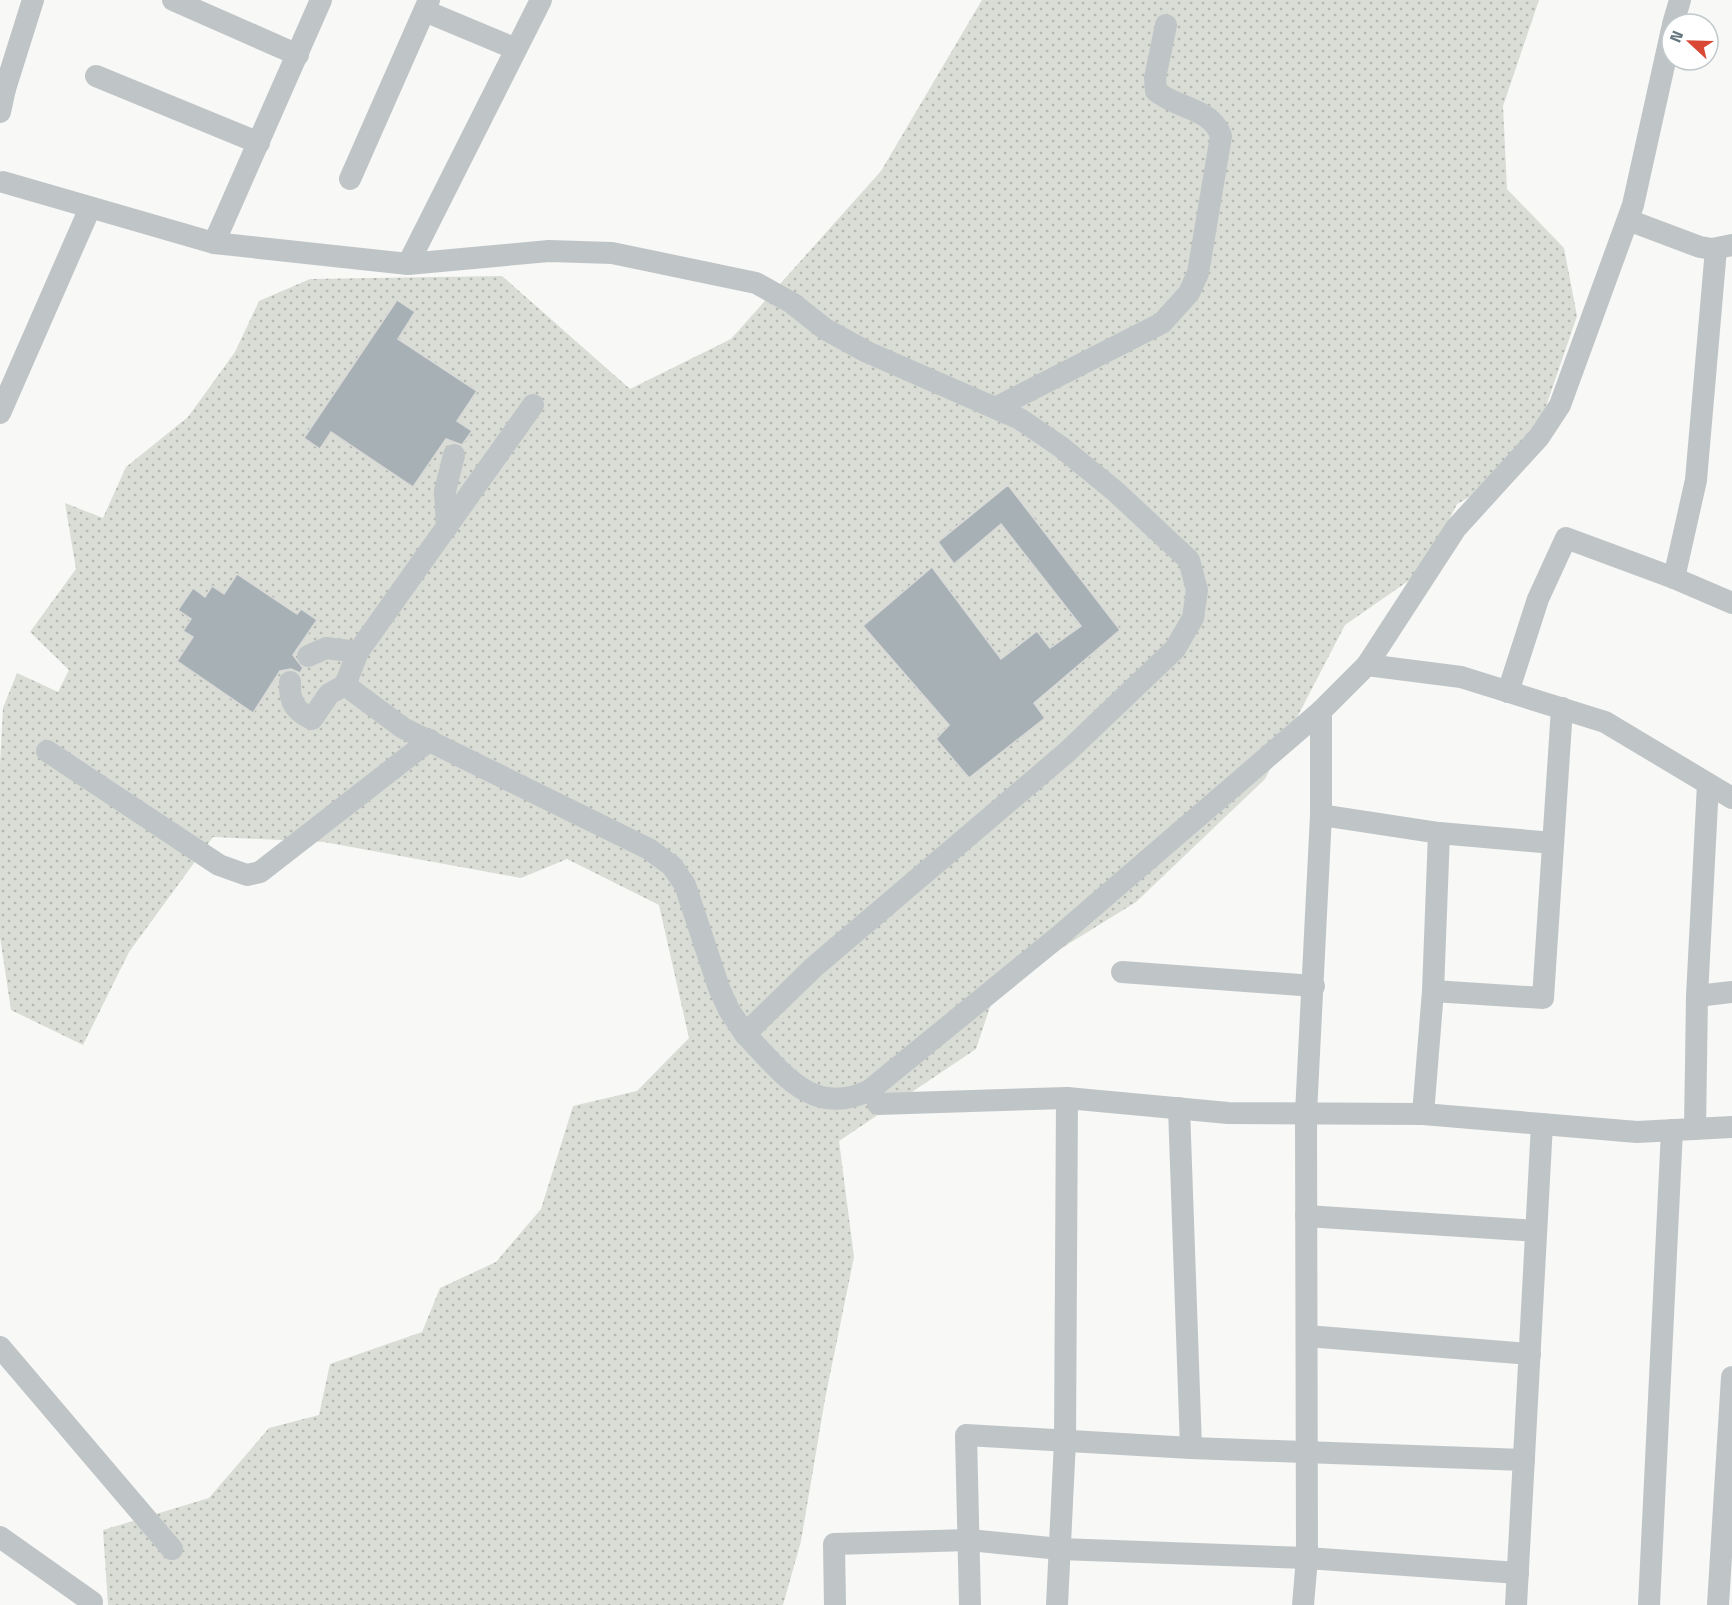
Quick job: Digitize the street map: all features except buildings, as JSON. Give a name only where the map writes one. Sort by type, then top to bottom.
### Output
[{"type":"street","points":[[0,112],[2,88],[33,0]]},
{"type":"street","points":[[173,0],[298,56]]},
{"type":"street","points":[[214,243],[321,0]]},
{"type":"street","points":[[408,264],[541,0]]},
{"type":"street","points":[[350,179],[427,5],[516,49]]},
{"type":"street","points":[[995,408],[1162,323],[1189,293],[1198,273],[1221,136],[1217,124],[1209,117],[1166,99],[1156,91],[1155,78],[1166,25]]},
{"type":"street","points":[[345,685],[403,728],[649,849],[672,866],[685,885],[719,988],[729,1010],[745,1034],[795,1085],[814,1096],[830,1100],[851,1099],[870,1090],[996,989],[1322,711],[1367,665],[1456,528],[1552,419],[1568,385],[1628,220],[1662,72]]},
{"type":"street","points":[[96,76],[259,143]]},
{"type":"street","points":[[1,183],[214,243],[408,264],[549,251],[602,253],[736,277],[765,288],[792,303],[825,329],[867,352],[1020,419],[1061,447],[1115,491],[1189,560],[1197,590],[1193,618],[1175,649],[1067,752],[814,967],[745,1034]]},
{"type":"street","points":[[0,412],[90,208]]},
{"type":"street","points":[[1628,220],[1700,247],[1724,247],[1696,480],[1674,578]]},
{"type":"street","points":[[290,682],[289,697],[298,712],[312,719],[329,694],[345,685],[358,652],[533,405]]},
{"type":"street","points":[[447,527],[445,492],[454,455]]},
{"type":"street","points":[[1508,692],[1538,599],[1566,538],[1674,578],[1732,603]]},
{"type":"street","points":[[308,656],[326,648],[358,652]]},
{"type":"street","points":[[1367,665],[1461,677],[1605,722],[1732,798]]},
{"type":"street","points":[[1433,992],[1543,998],[1562,708]]},
{"type":"street","points":[[1303,1605],[1307,1558],[1306,1113],[1321,815],[1322,711]]},
{"type":"street","points":[[47,751],[219,864],[247,875],[260,872],[430,740]]},
{"type":"street","points":[[1695,1129],[1698,996],[1708,784]]},
{"type":"street","points":[[1321,815],[1439,833],[1553,843]]},
{"type":"street","points":[[1423,1114],[1433,992],[1439,833]]},
{"type":"street","points":[[1122,972],[1314,986]]},
{"type":"street","points":[[1698,996],[1732,992]]},
{"type":"street","points":[[878,1104],[1067,1098],[1228,1113],[1423,1114],[1637,1132],[1732,1127]]},
{"type":"street","points":[[1057,1605],[1065,1440],[1067,1098]]},
{"type":"street","points":[[1179,1108],[1191,1448]]},
{"type":"street","points":[[1516,1605],[1542,1124]]},
{"type":"street","points":[[1649,1605],[1672,1130]]},
{"type":"street","points":[[1306,1216],[1536,1231]]},
{"type":"street","points":[[1307,1336],[1530,1354]]},
{"type":"street","points":[[0,1347],[172,1549]]},
{"type":"street","points":[[1718,1605],[1732,1377]]},
{"type":"street","points":[[970,1605],[966,1435],[1191,1448],[1524,1460]]},
{"type":"street","points":[[0,1538],[92,1602]]},
{"type":"street","points":[[835,1605],[834,1544],[969,1540],[1060,1549],[1307,1558],[1518,1573]]},
{"type":"shaded area","points":[[982,0],[1539,0],[1503,106],[1507,189],[1564,248],[1577,316],[1541,421],[1498,481],[1457,504],[1424,570],[1345,625],[1265,779],[1136,902],[996,989],[976,1049],[839,1141],[854,1257],[825,1399],[801,1541],[783,1605],[108,1605],[103,1530],[209,1498],[269,1428],[319,1415],[330,1364],[422,1332],[440,1288],[496,1262],[541,1209],[573,1106],[637,1091],[689,1038],[659,905],[567,859],[521,878],[324,842],[213,837],[129,952],[83,1045],[11,1010],[0,937],[0,764],[3,708],[17,673],[58,692],[69,670],[30,632],[76,569],[65,503],[103,518],[126,467],[188,417],[235,352],[259,301],[310,279],[502,276],[630,389],[731,339],[881,171]]}]
